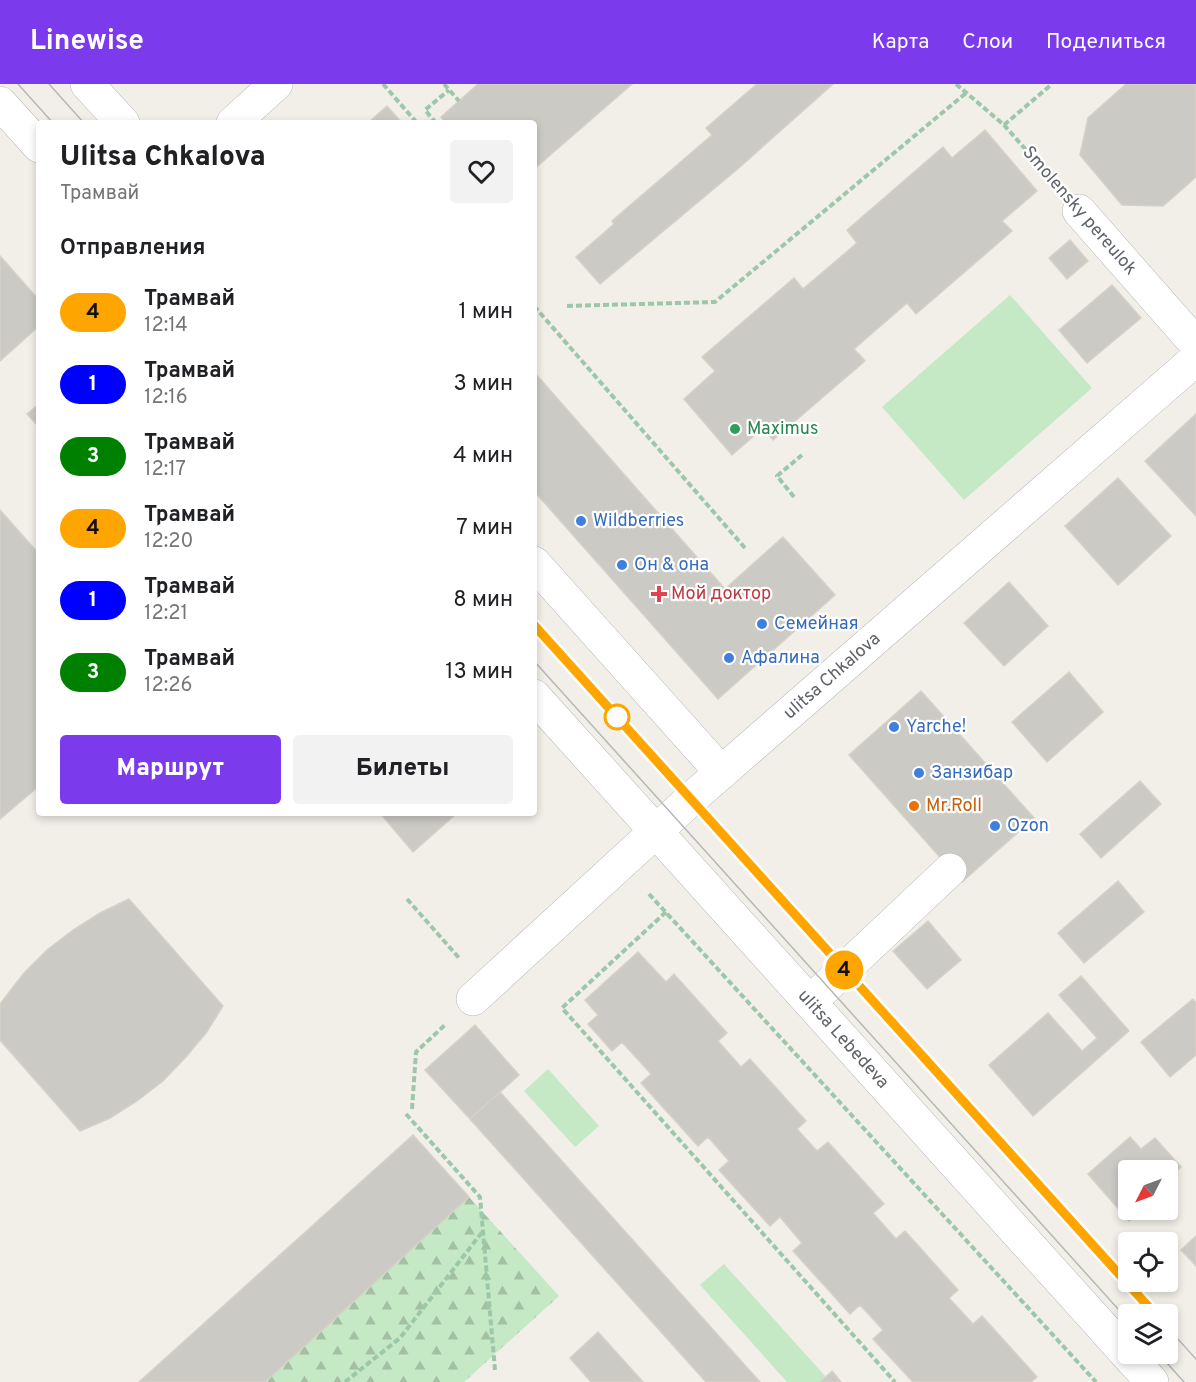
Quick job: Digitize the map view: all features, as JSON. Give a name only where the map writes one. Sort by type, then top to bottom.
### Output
[{"type":"street","points":[[87,84],[120,120]]},
{"type":"street","points":[[236,120],[276,84]]},
{"type":"street","points":[[0,103],[36,143]]},
{"type":"street","name":"Smolensky pereulok","points":[[1079,210],[1196,344]]},
{"type":"street","name":"ulitsa Chkalova","points":[[473,999],[721,772],[1196,359]]},
{"type":"street","points":[[537,566],[721,772]]},
{"type":"street","name":"ulitsa Lebedeva","points":[[537,699],[1152,1382]]},
{"type":"street","points":[[810,1002],[950,870]]},
{"type":"path","points":[[383,84],[414,120]]},
{"type":"path","points":[[444,84],[459,101]]},
{"type":"path","name":"Smolensky pereulok","points":[[956,84],[1004,125],[1079,210]]},
{"type":"path","points":[[1004,125],[1052,84]]},
{"type":"path","points":[[433,120],[425,110],[449,90]]},
{"type":"path","points":[[567,306],[715,302],[966,93]]},
{"type":"path","points":[[537,309],[745,548]]},
{"type":"path","points":[[794,497],[777,477],[802,455]]},
{"type":"path","points":[[649,894],[1096,1382]]},
{"type":"path","points":[[407,899],[462,961]]},
{"type":"path","points":[[666,912],[562,1008],[895,1382]]},
{"type":"path","points":[[412,1109],[416,1052]]},
{"type":"path","points":[[406,1114],[480,1197],[495,1370]]},
{"type":"path","points":[[345,1382],[400,1338],[483,1231]]},
{"type":"green space","points":[[1010,295],[1092,388],[964,500],[882,407]]},
{"type":"green space","points":[[548,1069],[599,1126],[575,1147],[524,1091]]},
{"type":"green space","points":[[469,1197],[559,1296],[464,1382],[265,1382]]},
{"type":"green space","points":[[724,1264],[826,1377],[820,1382],[787,1382],[700,1285]]},
{"type":"building","points":[[478,84],[632,84],[537,166],[537,120],[444,120],[441,117]]},
{"type":"building","points":[[757,84],[833,84],[740,167],[600,284],[576,257],[614,224],[612,221],[712,135],[706,128]]},
{"type":"building","points":[[1126,84],[1196,84],[1196,177],[1163,206],[1122,205],[1080,155],[1088,118]]},
{"type":"building","points":[[387,106],[399,120],[371,120]]},
{"type":"building","points":[[985,130],[1037,191],[1002,221],[1012,231],[916,314],[907,303],[854,349],[865,361],[773,440],[763,428],[732,455],[684,399],[715,371],[702,357],[794,278],[803,289],[857,243],[847,230],[943,147],[952,158]]},
{"type":"building","points":[[1070,240],[1088,261],[1067,279],[1049,258]]},
{"type":"building","points":[[0,256],[36,297],[36,329],[0,361]]},
{"type":"building","points":[[1112,285],[1141,318],[1087,363],[1059,330]]},
{"type":"building","points":[[537,375],[725,589],[783,537],[835,595],[718,699],[537,494]]},
{"type":"building","points":[[36,406],[36,424],[27,414]]},
{"type":"building","points":[[1196,414],[1196,516],[1145,461]]},
{"type":"building","points":[[1118,478],[1171,536],[1118,585],[1065,526]]},
{"type":"building","points":[[0,510],[36,551],[36,789],[0,819]]},
{"type":"building","points":[[1009,582],[1048,626],[1004,666],[964,623]]},
{"type":"building","points":[[1069,672],[1103,712],[1047,762],[1012,722]]},
{"type":"building","points":[[921,691],[1034,818],[962,882],[849,755]]},
{"type":"building","points":[[1140,781],[1161,804],[1101,858],[1080,834]]},
{"type":"building","points":[[383,816],[454,816],[413,852]]},
{"type":"building","points":[[1118,881],[1144,912],[1084,963],[1058,933]]},
{"type":"building","points":[[129,899],[223,1006],[206,1033],[163,1081],[110,1118],[80,1131],[0,1040],[0,1004],[24,973],[47,950],[100,913]]},
{"type":"building","points":[[928,921],[961,960],[927,989],[893,951]]},
{"type":"building","points":[[638,952],[666,982],[674,974],[727,1033],[718,1041],[741,1067],[750,1059],[806,1121],[797,1129],[817,1151],[828,1142],[884,1204],[873,1213],[896,1239],[905,1231],[958,1290],[949,1298],[973,1324],[982,1316],[1037,1377],[1031,1382],[913,1382],[873,1339],[883,1330],[860,1305],[850,1314],[793,1251],[802,1243],[780,1217],[770,1226],[719,1170],[729,1161],[708,1137],[698,1146],[641,1083],[651,1074],[622,1042],[612,1051],[588,1024],[598,1015],[585,1000]]},
{"type":"building","points":[[1081,976],[1129,1031],[1033,1116],[989,1065],[1048,1013],[1082,1051],[1097,1038],[1059,995]]},
{"type":"building","points":[[1193,999],[1196,1003],[1196,1055],[1170,1077],[1141,1042]]},
{"type":"building","points":[[475,1025],[519,1075],[470,1119],[425,1070]]},
{"type":"building","points":[[500,1092],[760,1382],[706,1382],[470,1119]]},
{"type":"building","points":[[413,1135],[469,1197],[265,1382],[139,1382]]},
{"type":"building","points":[[1130,1137],[1141,1149],[1155,1138],[1175,1160],[1118,1160],[1118,1208],[1088,1174]]},
{"type":"building","points":[[1196,1236],[1196,1266],[1181,1250]]},
{"type":"building","points":[[598,1332],[643,1382],[591,1382],[570,1358]]},
{"type":"building","points":[[832,1371],[841,1382],[820,1382],[826,1377]]},
{"type":"tram line","points":[[18,84],[50,120]]},
{"type":"tram line","points":[[49,84],[81,120]]},
{"type":"tram line","points":[[537,628],[1146,1304]]},
{"type":"tram line","name":"4","points":[[537,628],[1146,1304]]},
{"type":"tram line","points":[[537,664],[1118,1309]]},
{"type":"tram line","points":[[1178,1339],[1196,1359]]},
{"type":"tram line","points":[[1168,1364],[1184,1382]]},
{"type":"place","name":"Maximus","points":[[735,429]]},
{"type":"place","name":"Wildberries","points":[[581,521]]},
{"type":"place","name":"Он & она","points":[[622,565]]},
{"type":"place","name":"Мой доктор","points":[[659,594]]},
{"type":"place","name":"Семейная","points":[[762,624]]},
{"type":"place","name":"Афалина","points":[[729,658]]},
{"type":"place","name":"Yarche!","points":[[894,727]]},
{"type":"place","name":"Занзибар","points":[[919,773]]},
{"type":"place","name":"Mr.Roll","points":[[914,806]]},
{"type":"place","name":"Ozon","points":[[995,826]]}]
